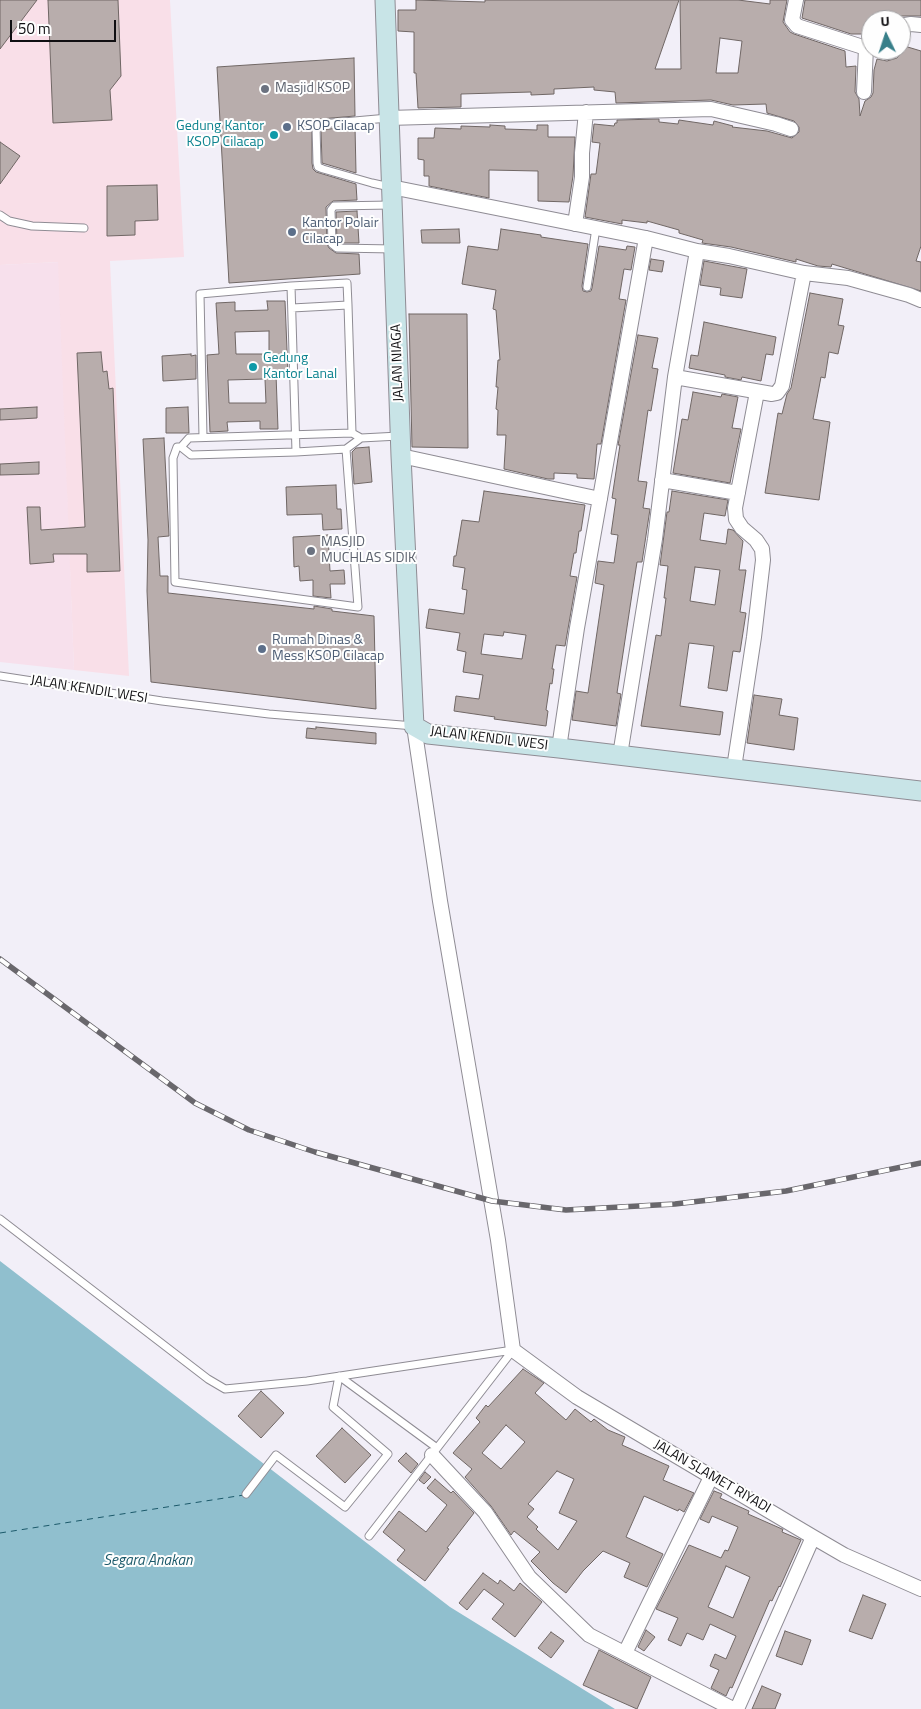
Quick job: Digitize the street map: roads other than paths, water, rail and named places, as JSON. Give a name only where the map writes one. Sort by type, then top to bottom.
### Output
[{"type":"main road","name":"JALAN NIAGA","points":[[385,0],[400,436],[414,726]]},
{"type":"main road","name":"JALAN KENDIL WESI","points":[[414,726],[428,734],[921,791]]},
{"type":"street","points":[[796,0],[792,20],[797,26],[861,46]]},
{"type":"street","points":[[864,92],[870,60]]},
{"type":"street","points":[[388,118],[711,109],[791,129]]},
{"type":"street","points":[[575,224],[582,177],[586,112]]},
{"type":"street","points":[[392,196],[596,228],[697,251],[804,272],[848,278],[921,300]]},
{"type":"street","points":[[559,748],[577,628],[646,238]]},
{"type":"street","points":[[620,755],[655,539],[675,377],[697,251]]},
{"type":"street","points":[[675,377],[756,392],[777,393],[782,386],[804,272]]},
{"type":"street","points":[[734,768],[754,637],[763,560],[762,549],[756,540],[742,528],[736,519],[734,508],[756,392]]},
{"type":"street","points":[[401,456],[600,499]]},
{"type":"street","points":[[662,480],[738,493]]},
{"type":"street","points":[[414,726],[440,901],[498,1240],[513,1350]]},
{"type":"street","name":"JALAN SLAMET RIYADI","points":[[513,1350],[577,1397],[813,1537],[844,1555],[921,1588]]},
{"type":"street","points":[[435,1452],[485,1512],[529,1577],[589,1635],[733,1709]]},
{"type":"street","points":[[625,1653],[711,1477]]},
{"type":"street","points":[[737,1709],[813,1537]]},
{"type":"lane","points":[[388,118],[321,124],[316,127],[317,163],[318,167],[372,184],[392,196]]},
{"type":"lane","points":[[392,196],[334,206],[331,210],[332,244],[337,248],[394,249]]},
{"type":"lane","points":[[0,215],[9,221],[32,226],[84,228]]},
{"type":"lane","points":[[587,286],[596,228]]},
{"type":"lane","points":[[203,437],[200,294],[347,283],[352,433]]},
{"type":"lane","points":[[291,286],[296,452]]},
{"type":"lane","points":[[292,308],[348,305]]},
{"type":"lane","points":[[346,449],[358,606],[175,582],[172,458],[177,447],[181,447],[189,438],[352,433],[361,438],[400,436]]},
{"type":"lane","points":[[181,447],[191,455],[296,452],[346,449],[361,438]]},
{"type":"lane","name":"JALAN KENDIL WESI","points":[[0,676],[162,701],[268,714],[414,726]]},
{"type":"lane","points":[[0,1219],[200,1374],[225,1390],[339,1376],[513,1350]]},
{"type":"lane","points":[[369,1536],[513,1350]]},
{"type":"lane","points":[[339,1376],[435,1452]]},
{"type":"lane","points":[[246,1494],[276,1455],[345,1507],[388,1454],[333,1408],[339,1376]]},
{"type":"water","name":"Segara Anakan","points":[[0,1261],[450,1607],[615,1709],[0,1709]]},
{"type":"railway","points":[[0,959],[195,1103],[249,1130],[315,1152],[492,1201],[566,1210],[675,1204],[786,1191],[921,1163]]},
{"type":"place","name":"Masjid KSOP","points":[[265,89]]},
{"type":"place","name":"KSOP Cilacap","points":[[287,127]]},
{"type":"place","name":"Gedung Kantor KSOP Cilacap","points":[[274,135]]},
{"type":"place","name":"Kantor Polair Cilacap","points":[[292,232]]},
{"type":"place","name":"Gedung Kantor Lanal","points":[[253,367]]},
{"type":"place","name":"MASJID MUCHLAS SIDIK","points":[[311,551]]},
{"type":"place","name":"Rumah Dinas & Mess KSOP Cilacap","points":[[262,649]]}]
